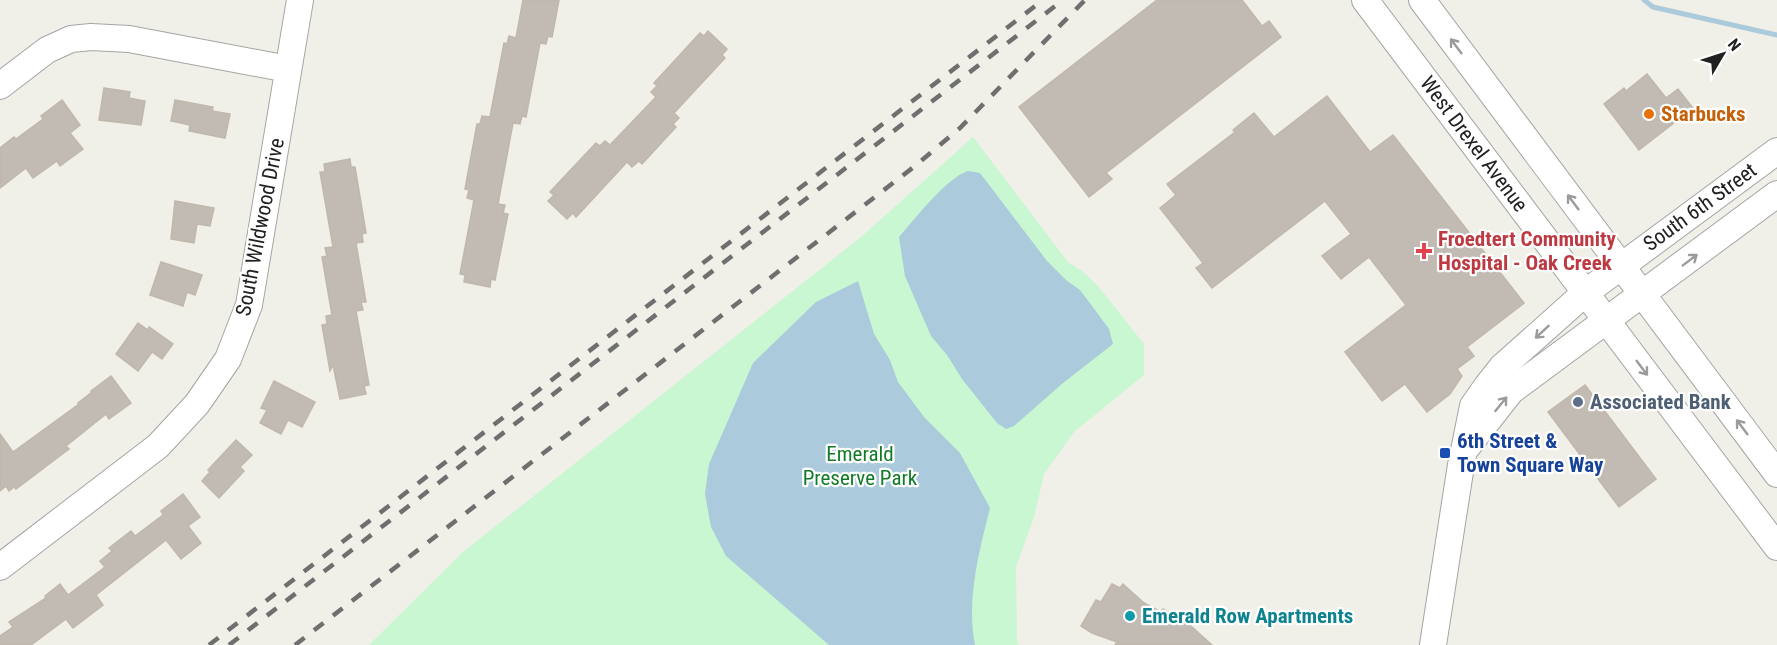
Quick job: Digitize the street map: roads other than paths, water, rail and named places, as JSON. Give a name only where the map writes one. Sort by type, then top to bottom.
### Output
[{"type":"street","name":"South Wildwood Drive","points":[[0,567],[158,446],[197,404],[228,359],[249,305],[300,0]]},
{"type":"street","name":"West Drexel Avenue","points":[[1365,0],[1777,547]]},
{"type":"street","name":"West Drexel Avenue","points":[[1422,0],[1777,474]]},
{"type":"street","points":[[0,86],[47,50],[71,39],[91,37],[129,39],[288,69]]},
{"type":"street","name":"South 6th Street","points":[[1434,645],[1473,406],[1502,367],[1586,293],[1777,151]]},
{"type":"street","name":"South 6th Street","points":[[1465,449],[1511,391],[1777,194]]},
{"type":"water","points":[[968,171],[980,173],[1047,261],[1080,290],[1109,329],[1113,344],[1063,383],[1014,426],[1006,429],[997,423],[931,336],[905,276],[899,237],[941,190],[959,175]]},
{"type":"water","points":[[858,281],[874,334],[890,360],[898,382],[924,417],[960,453],[990,508],[973,593],[975,645],[829,645],[726,556],[711,527],[705,494],[709,464],[753,363],[816,302]]},
{"type":"waterway","points":[[1644,0],[1653,7],[1777,35]]},
{"type":"railway","points":[[209,645],[1043,0]]},
{"type":"railway","points":[[229,645],[1063,0]]},
{"type":"railway","points":[[295,645],[915,166],[960,128],[1085,0]]},
{"type":"place","name":"Starbucks","points":[[1649,114]]},
{"type":"place","name":"Froedtert Community Hospital - Oak Creek","points":[[1424,251]]},
{"type":"place","name":"Associated Bank","points":[[1578,402]]},
{"type":"place","name":"6th Street & Town Square Way","points":[[1445,453]]},
{"type":"place","name":"Emerald Row Apartments","points":[[1130,616]]},
{"type":"park label","name":"Emerald Preserve Park","points":[[860,466]]}]
